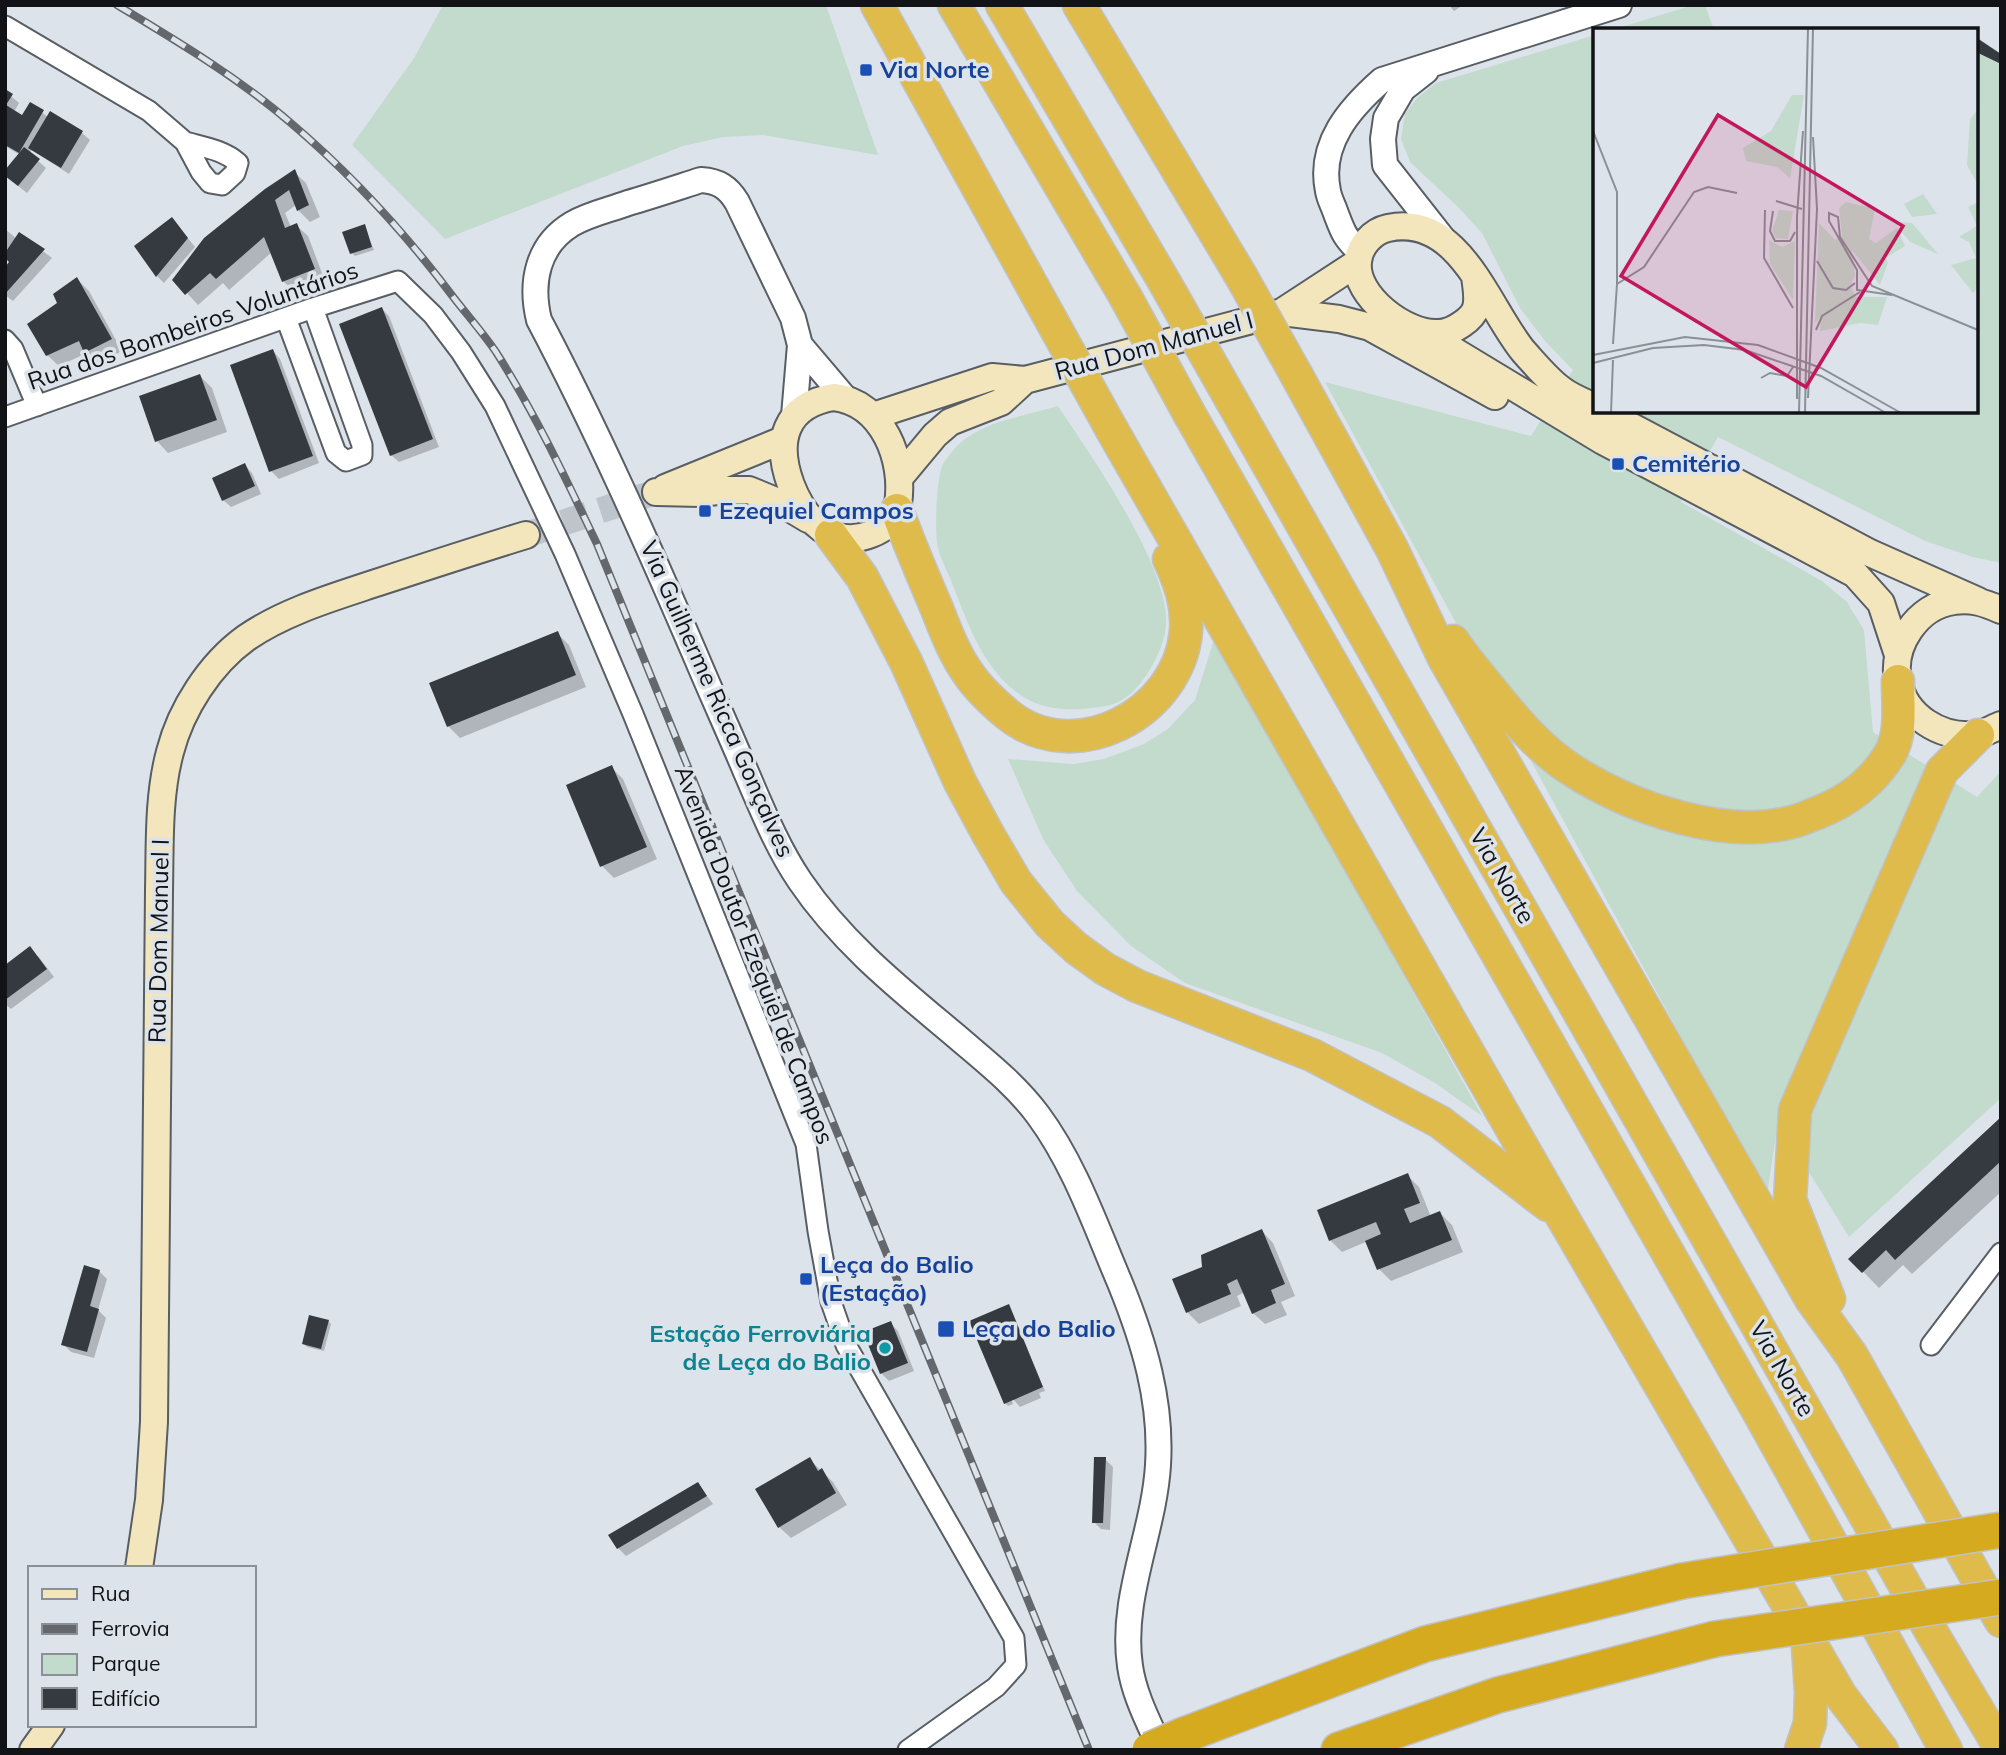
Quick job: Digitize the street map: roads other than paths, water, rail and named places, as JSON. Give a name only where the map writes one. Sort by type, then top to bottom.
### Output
[{"type":"highway","points":[[877,5],[1112,430],[1560,1213],[1841,1696],[1882,1750]]},
{"type":"highway","name":"Via Norte","points":[[954,5],[1125,296],[1190,415],[1757,1409],[1946,1750]]},
{"type":"highway","name":"Via Norte","points":[[1002,5],[1165,283],[1932,1633],[2001,1749]]},
{"type":"highway","points":[[1079,5],[1241,276],[1392,549],[1458,682],[1811,1299],[1852,1356],[2001,1621]]},
{"type":"highway","points":[[897,510],[951,643],[970,676],[1009,715],[1036,730],[1059,737],[1109,730],[1139,714],[1158,693],[1176,666],[1186,632],[1180,581],[1123,466],[1112,430]]},
{"type":"highway","points":[[821,528],[862,577],[906,662],[960,782],[1016,882],[1067,940],[1105,969],[1137,986],[1312,1055],[1440,1122],[1560,1213]]},
{"type":"highway","points":[[1392,549],[1460,651],[1527,734],[1549,754],[1576,773],[1624,799],[1713,824],[1749,827],[1791,823],[1844,802],[1863,786],[1891,753],[1898,725],[1898,668]]},
{"type":"highway","points":[[1852,1356],[1790,1200],[1795,1110],[1942,771],[1989,730]]},
{"type":"highway","points":[[1150,1750],[1425,1644],[1682,1581],[2001,1531]]},
{"type":"highway","points":[[1339,1750],[1498,1695],[1715,1639],[2001,1597]]},
{"type":"highway","points":[[1801,1750],[1810,1723],[1811,1692],[1807,1639]]},
{"type":"main road","points":[[1593,406],[1561,390],[1523,351],[1475,276],[1460,255],[1444,240],[1416,227],[1398,226],[1383,229],[1370,238],[1359,258],[1362,283],[1369,297],[1392,317],[1421,331],[1603,441],[1855,574],[1881,603],[1908,706],[1927,725],[1952,735],[1989,730]]},
{"type":"main road","name":"Rua Dom Manuel I","points":[[1293,314],[1359,258]]},
{"type":"main road","points":[[1421,331],[1438,334],[1454,330],[1467,321],[1476,309],[1475,276]]},
{"type":"main road","name":"Rua Dom Manuel I","points":[[873,416],[992,377],[1025,380],[1331,306],[1392,317]]},
{"type":"main road","points":[[1293,314],[1339,319],[1370,327],[1543,422],[1603,441]]},
{"type":"main road","name":"Rua Dom Manuel I","points":[[900,477],[935,435],[950,422],[1001,402],[1025,380]]},
{"type":"main road","points":[[789,428],[656,492],[701,494],[749,490],[783,504],[821,528],[852,538],[866,537],[885,527],[897,510],[900,477],[889,441],[873,416],[857,403],[845,398],[820,399],[806,406],[789,428],[783,451],[790,481],[800,506],[821,528]]},
{"type":"main road","points":[[1606,413],[1870,553],[1990,605]]},
{"type":"main road","name":"Rua Dom Manuel I","points":[[139,1566],[149,1500],[154,1422],[160,853],[165,776],[170,751],[195,695],[211,672],[245,639],[264,627],[294,612],[348,592],[526,535]]},
{"type":"main road","points":[[1898,668],[1908,630],[1927,611],[1952,601],[1990,605]]},
{"type":"main road","points":[[33,1750],[50,1727]]},
{"type":"street","points":[[1359,258],[1345,237],[1327,190],[1327,157],[1339,128],[1355,104],[1382,80],[1619,5]]},
{"type":"street","points":[[5,26],[149,111],[185,142]]},
{"type":"street","points":[[1436,62],[1404,89],[1386,118],[1383,139],[1385,165],[1444,240]]},
{"type":"street","name":"Via Guilherme Ricca Gonçalves","points":[[800,345],[793,318],[737,202],[731,192],[712,180],[701,180],[585,217],[552,241],[536,273],[534,296],[539,320],[642,530],[772,832],[800,881],[853,945],[884,976],[1007,1080],[1037,1114],[1072,1173],[1121,1286],[1143,1343],[1156,1400],[1159,1461],[1156,1488],[1133,1593],[1128,1641],[1130,1667],[1135,1691],[1172,1743]]},
{"type":"street","name":"Rua dos Bombeiros Voluntários","points":[[5,417],[398,281]]},
{"type":"street","name":"Avenida Doutor Ezequiel de Campos","points":[[398,281],[433,314],[495,406],[565,554],[633,714],[806,1144],[831,1302],[846,1345],[1014,1639],[1016,1665],[996,1687],[908,1750]]},
{"type":"street","points":[[286,318],[336,453],[346,461],[362,455],[362,445],[313,309]]},
{"type":"street","points":[[5,340],[13,349],[37,406]]},
{"type":"street","points":[[800,345],[845,398]]},
{"type":"street","points":[[789,428],[800,345]]},
{"type":"street","points":[[1931,1345],[2001,1253]]},
{"type":"tunnel","points":[[526,535],[656,492]]},
{"type":"railway","points":[[117,5],[185,46],[251,91],[336,164],[378,206],[436,274],[491,345],[524,399],[597,544],[1089,1750]]},
{"type":"place","name":"Via Norte","points":[[866,70]]},
{"type":"place","name":"Cemitério","points":[[1618,464]]},
{"type":"place","name":"Ezequiel Campos","points":[[705,511]]},
{"type":"place","name":"Leça do Balio (Estação)","points":[[806,1279]]},
{"type":"place","name":"Leça do Balio","points":[[946,1329]]},
{"type":"place","name":"Estação Ferroviária de Leça do Balio","points":[[885,1348]]}]
